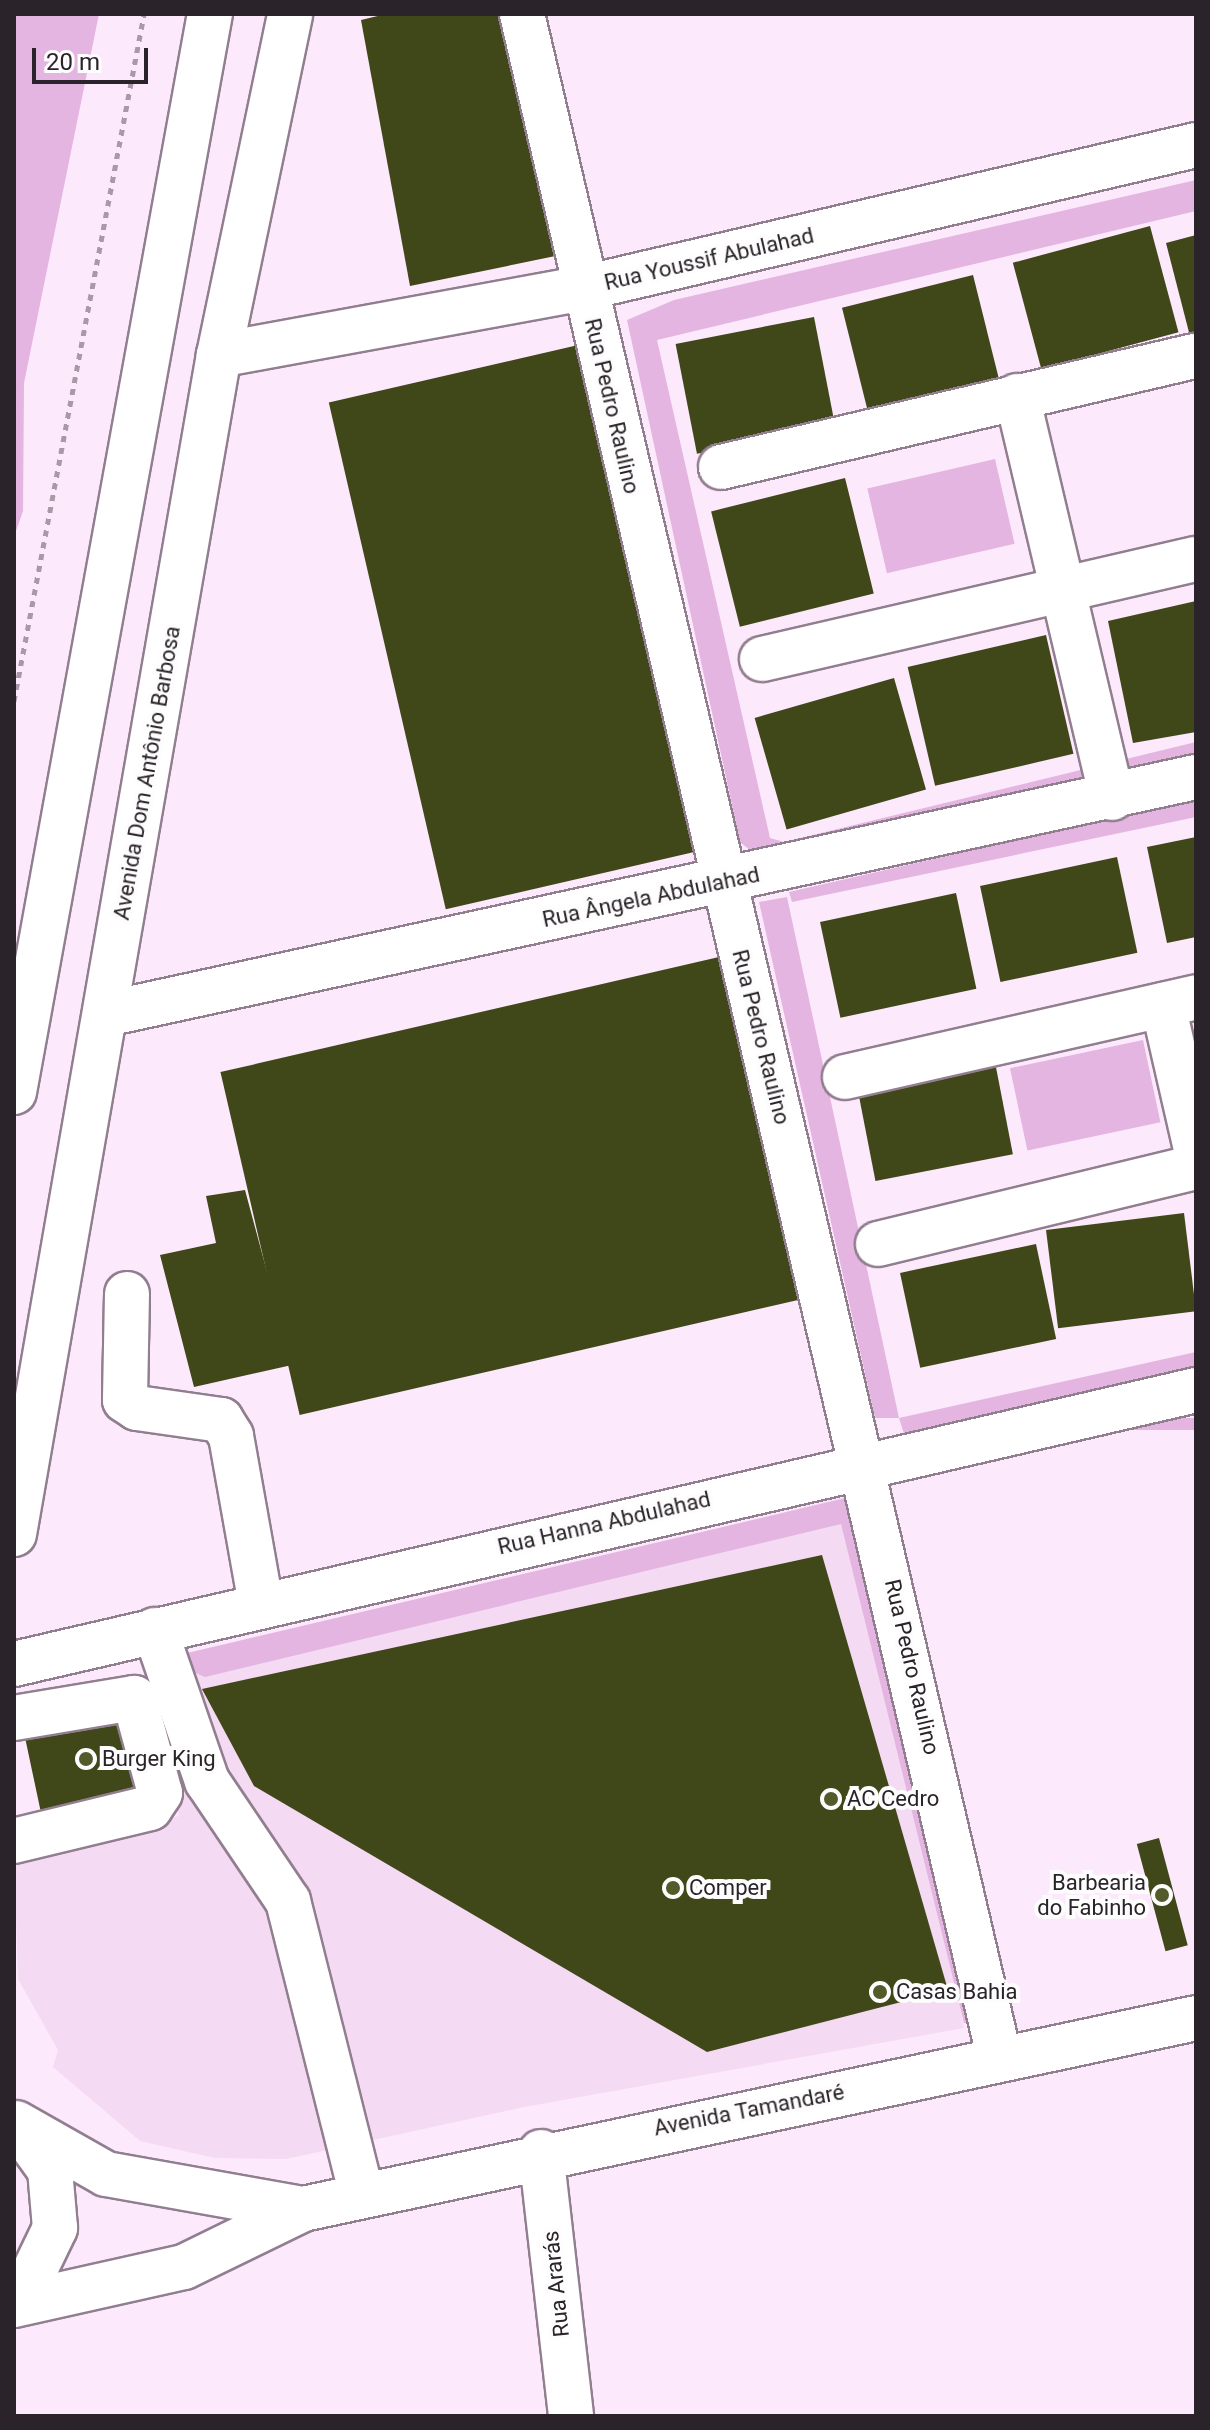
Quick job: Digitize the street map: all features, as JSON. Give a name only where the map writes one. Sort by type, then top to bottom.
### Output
[{"type":"street","points":[[14,1092],[210,14]]},
{"type":"street","name":"Avenida Dom Antônio Barbosa","points":[[14,1534],[219,355],[290,14]]},
{"type":"street","name":"Rua Pedro Raulino","points":[[522,14],[724,882],[865,1461],[1000,2060]]},
{"type":"street","name":"Rua Youssif Abulahad","points":[[219,355],[584,288],[1196,145]]},
{"type":"street","points":[[721,467],[1196,356]]},
{"type":"street","points":[[1017,396],[1066,590],[1112,798]]},
{"type":"street","points":[[762,659],[1196,559]]},
{"type":"street","name":"Rua Ângela Abdulahad","points":[[106,1014],[1112,798],[1196,777]]},
{"type":"street","points":[[845,1077],[1179,1001],[1196,1149]]},
{"type":"street","points":[[878,1244],[1196,1167]]},
{"type":"street","points":[[127,1294],[125,1400],[137,1408],[221,1420],[231,1436],[261,1605]]},
{"type":"street","name":"Rua Hanna Abdulahad","points":[[14,1664],[865,1461],[1196,1390]]},
{"type":"street","points":[[155,1630],[207,1781],[288,1901],[362,2195]]},
{"type":"street","points":[[14,1718],[134,1698],[160,1793],[150,1808],[14,1841]]},
{"type":"street","name":"Avenida Tamandaré","points":[[14,2305],[184,2267],[303,2209],[541,2152],[1196,2018]]},
{"type":"street","points":[[14,2291],[30,2280],[55,2228],[50,2170],[15,2123]]},
{"type":"street","name":"Avenida Tamandaré","points":[[15,2123],[106,2174],[303,2209]]},
{"type":"street","name":"Rua Ararás","points":[[541,2152],[571,2416]]},
{"type":"path","points":[[14,701],[144,14]]},
{"type":"shaded area","points":[[14,14],[99,14],[24,383],[23,511],[14,537]]},
{"type":"shaded area","points":[[1196,180],[1196,211],[657,340],[770,838],[784,842],[1196,742],[1196,765],[771,867],[740,842],[627,320],[674,300]]},
{"type":"shaded area","points":[[995,459],[1015,544],[887,573],[867,488]]},
{"type":"shaded area","points":[[1196,799],[1196,817],[792,902],[789,892]]},
{"type":"shaded area","points":[[787,897],[899,1418],[875,1418],[759,902]]},
{"type":"shaded area","points":[[1143,1040],[1160,1122],[1027,1150],[1010,1068]]},
{"type":"shaded area","points":[[1196,1352],[1196,1380],[907,1443],[899,1418]]},
{"type":"shaded area","points":[[907,1418],[1196,1418],[1196,1430],[907,1430]]},
{"type":"shaded area","points":[[860,1493],[964,2028],[524,2107],[286,2159],[215,2158],[140,2141],[53,2067],[58,2050],[18,1979],[14,1860],[179,1816],[144,1675]]},
{"type":"shaded area","points":[[859,1495],[983,2022],[964,2023],[841,1524],[205,1677],[182,1667],[187,1653]]},
{"type":"building","points":[[386,14],[513,14],[570,253],[410,286],[361,20]]},
{"type":"building","points":[[1150,226],[1178,332],[1041,369],[1013,263]]},
{"type":"building","points":[[1196,235],[1196,343],[1192,344],[1166,243]]},
{"type":"building","points":[[973,275],[1001,388],[870,420],[842,308]]},
{"type":"building","points":[[814,317],[835,427],[697,454],[676,344]]},
{"type":"building","points":[[587,343],[704,850],[446,909],[329,403]]},
{"type":"building","points":[[845,478],[874,593],[740,627],[711,511]]},
{"type":"building","points":[[1196,601],[1196,732],[1133,743],[1108,621]]},
{"type":"building","points":[[1046,635],[1073,754],[935,786],[908,667]]},
{"type":"building","points":[[894,678],[926,790],[787,829],[755,718]]},
{"type":"building","points":[[1196,837],[1196,937],[1167,943],[1147,847]]},
{"type":"building","points":[[1117,857],[1137,953],[1000,982],[980,886]]},
{"type":"building","points":[[956,893],[976,989],[840,1018],[820,922]]},
{"type":"building","points":[[732,954],[811,1297],[300,1415],[220,1072]]},
{"type":"building","points":[[994,1057],[1013,1154],[875,1181],[857,1084]]},
{"type":"building","points":[[245,1190],[292,1365],[194,1387],[160,1255],[216,1243],[206,1196]]},
{"type":"building","points":[[1184,1213],[1196,1311],[1058,1328],[1046,1230]]},
{"type":"building","points":[[1036,1244],[1056,1339],[920,1368],[900,1273]]},
{"type":"building","name":"Comper","points":[[822,1555],[948,1990],[707,2052],[254,1786],[202,1689]]},
{"type":"building","name":"Burger King","points":[[132,1707],[149,1789],[41,1812],[23,1730]]},
{"type":"building","name":"Barbearia do Fabinho","points":[[1159,1838],[1188,1945],[1166,1951],[1137,1844]]},
{"type":"place","name":"Burger King","points":[[86,1759]]},
{"type":"place","name":"AC Cedro","points":[[831,1799]]},
{"type":"place","name":"Comper","points":[[673,1888]]},
{"type":"place","name":"Barbearia do Fabinho","points":[[1162,1895]]},
{"type":"place","name":"Casas Bahia","points":[[880,1992]]}]
